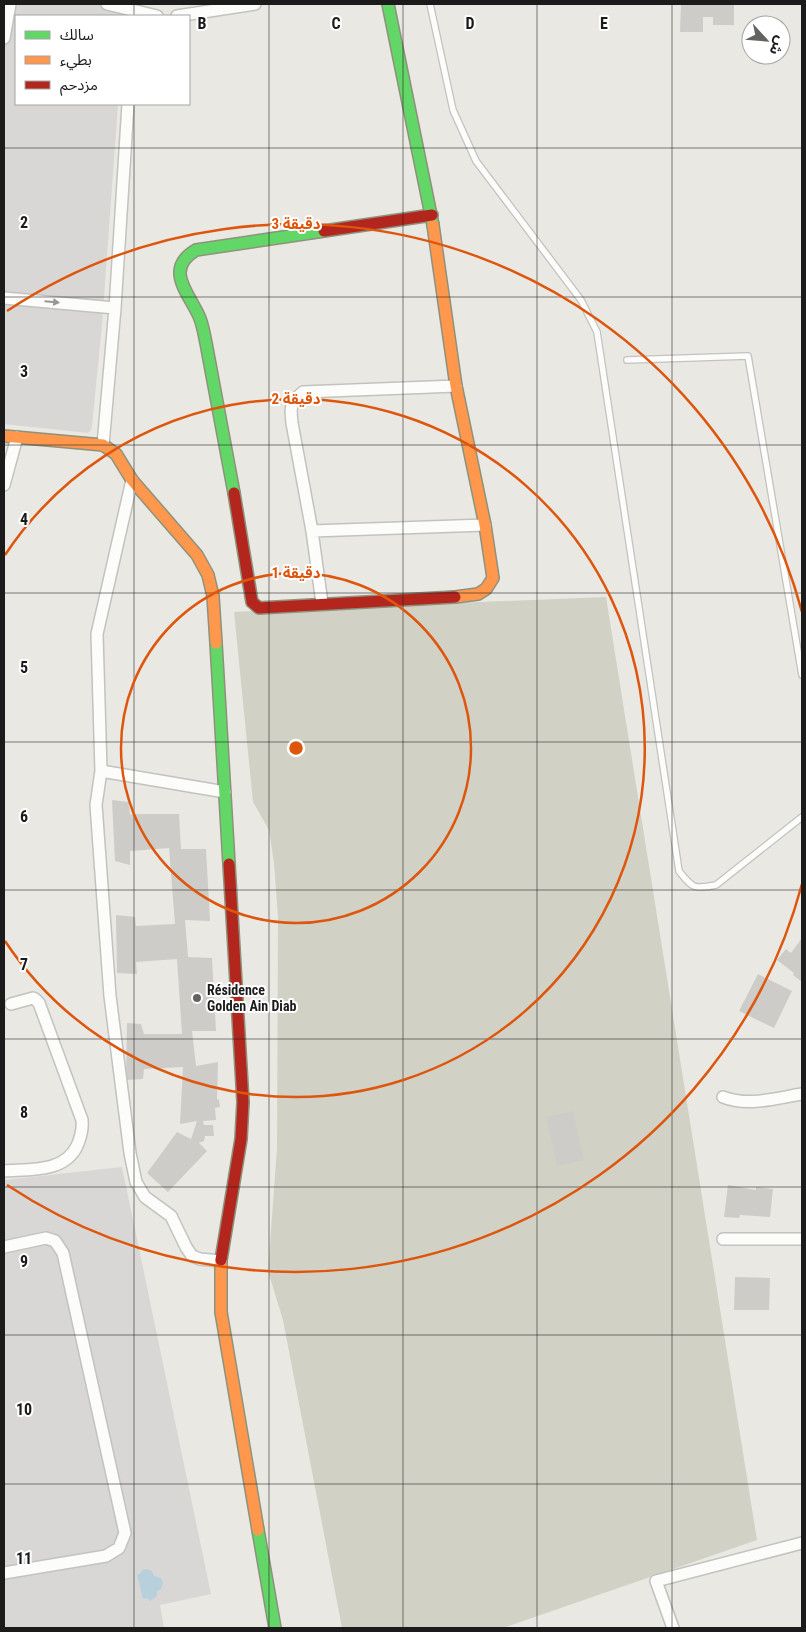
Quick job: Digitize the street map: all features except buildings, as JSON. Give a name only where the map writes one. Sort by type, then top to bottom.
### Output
[{"type":"street","points":[[4,31],[10,4]]},
{"type":"street","points":[[107,4],[134,14]]},
{"type":"street","points":[[184,15],[255,4]]},
{"type":"street","points":[[388,4],[432,216],[456,386],[485,525],[493,578],[490,587],[483,593],[475,596],[259,608],[252,602],[209,355],[200,321],[181,281],[180,268],[188,254],[196,250],[432,216]]},
{"type":"street","points":[[104,445],[128,105]]},
{"type":"street","points":[[4,298],[115,308]]},
{"type":"street","points":[[322,603],[312,532],[292,423],[290,408],[294,400],[303,392],[456,386]]},
{"type":"street","points":[[4,436],[104,445],[116,454],[132,480],[197,555],[208,575],[213,596],[243,1102],[240,1139],[221,1261],[221,1312],[275,1628]]},
{"type":"street","points":[[4,485],[17,437]]},
{"type":"street","points":[[132,480],[97,634],[101,771],[96,805],[110,996],[133,1170],[141,1192],[171,1216],[189,1252],[196,1258],[221,1261]]},
{"type":"street","points":[[312,532],[485,525]]},
{"type":"street","points":[[101,771],[225,792]]},
{"type":"street","points":[[4,1171],[62,1163],[75,1150],[81,1137],[83,1126],[39,1003],[36,999],[32,998],[11,1004]]},
{"type":"street","points":[[723,1098],[745,1103],[802,1094]]},
{"type":"street","points":[[4,1247],[46,1238],[55,1241],[63,1253],[125,1533],[119,1548],[106,1556],[4,1573]]},
{"type":"street","points":[[722,1240],[802,1239]]},
{"type":"street","points":[[673,1628],[656,1581],[802,1543]]},
{"type":"lane","points":[[430,4],[453,110],[476,161],[581,300],[597,332],[679,871],[690,884],[699,888],[716,885],[802,816]]},
{"type":"lane","points":[[628,360],[748,356],[802,675]]},
{"type":"shaded area","points":[[4,4],[126,4],[125,15],[15,15],[15,105],[118,105],[102,325],[91,430],[88,433],[4,424]]},
{"type":"shaded area","points":[[606,597],[757,1540],[503,1628],[342,1628],[283,1320],[268,1271],[277,1148],[278,917],[274,863],[269,830],[253,802],[234,612]]},
{"type":"shaded area","points":[[122,1167],[211,1594],[160,1605],[164,1628],[4,1628],[4,1180]]},
{"type":"water","points":[[142,1570],[152,1571],[154,1576],[161,1578],[163,1583],[161,1589],[157,1591],[157,1596],[150,1601],[147,1598],[143,1599],[137,1575]]},
{"type":"traffic: fast","points":[[388,4],[433,225]]},
{"type":"traffic: fast","points":[[234,493],[203,330],[199,316],[181,281],[181,265],[186,257],[196,250],[324,231]]},
{"type":"traffic: fast","points":[[216,643],[229,864]]},
{"type":"traffic: fast","points":[[258,1530],[275,1628]]},
{"type":"traffic: slow","points":[[433,225],[456,386],[485,525],[493,578],[486,589],[478,594],[455,597]]},
{"type":"traffic: slow","points":[[4,436],[103,445],[116,454],[132,480],[197,555],[208,575],[213,596],[216,643]]},
{"type":"traffic: slow","points":[[221,1260],[221,1312],[258,1530]]},
{"type":"traffic: jam","points":[[324,231],[432,215]]},
{"type":"traffic: jam","points":[[234,493],[252,602],[259,608],[455,597]]},
{"type":"traffic: jam","points":[[221,1260],[241,1139],[243,1102],[229,864]]},
{"type":"place","name":"Résidence Golden Ain Diab","points":[[197,998]]}]
